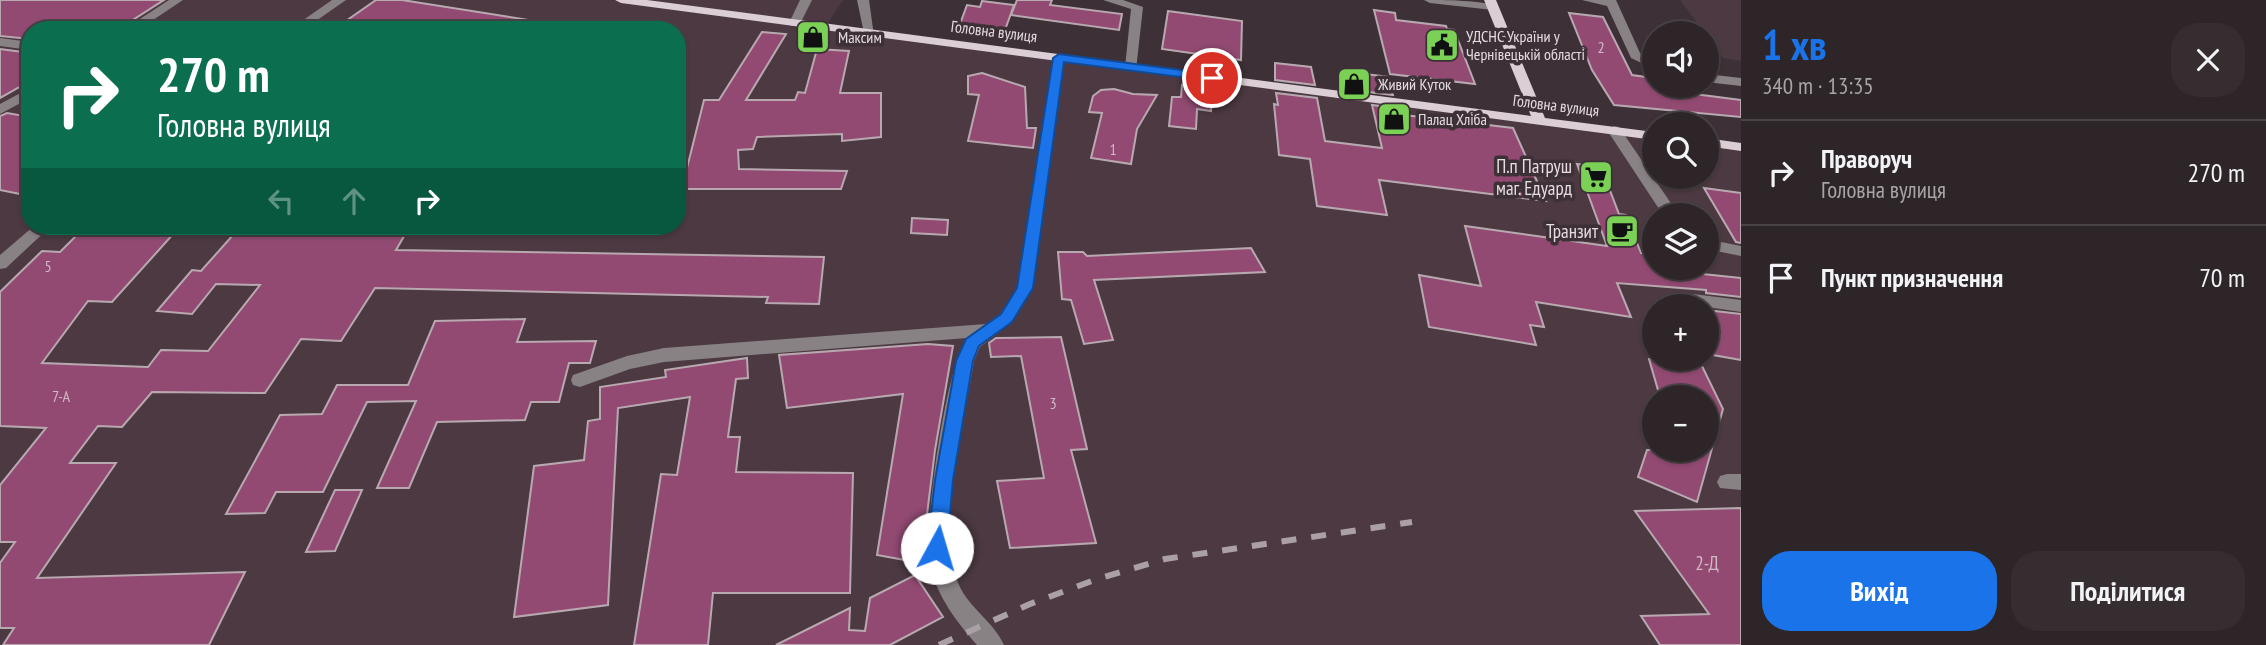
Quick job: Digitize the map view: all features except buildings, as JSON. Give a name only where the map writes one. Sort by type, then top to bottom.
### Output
[{"type":"main road","name":"Головна вулиця","points":[[621,0],[1642,134]]},
{"type":"main road","points":[[1492,4],[1540,121]]},
{"type":"main road","points":[[1719,144],[1741,147]]},
{"type":"street","points":[[143,21],[177,0]]},
{"type":"street","points":[[308,21],[340,0]]},
{"type":"street","points":[[795,23],[806,0]]},
{"type":"street","points":[[863,0],[870,33]]},
{"type":"street","points":[[1109,0],[1137,7],[1131,67]]},
{"type":"street","points":[[1430,0],[1492,4]]},
{"type":"street","points":[[1588,0],[1610,1],[1634,55],[1642,59]]},
{"type":"street","points":[[0,42],[21,45]]},
{"type":"street","points":[[992,645],[949,589],[937,548],[944,480],[965,361],[972,343],[986,330],[1006,318],[1025,288],[1059,58]]},
{"type":"street","points":[[1719,79],[1741,82]]},
{"type":"street","points":[[0,110],[21,97]]},
{"type":"street","points":[[1614,130],[1663,203]]},
{"type":"street","points":[[0,264],[33,235]]},
{"type":"street","points":[[1719,247],[1741,251]]},
{"type":"street","points":[[1719,303],[1741,306]]},
{"type":"street","points":[[580,380],[627,363],[664,355],[986,330]]},
{"type":"shaded area","points":[[0,0],[610,0],[1642,135],[1642,189],[1719,189],[1719,146],[1741,149],[1741,645],[0,645]]},
{"type":"shaded area","points":[[638,0],[843,0],[827,24]]},
{"type":"shaded area","points":[[1680,0],[1741,0],[1741,61],[1723,58],[1719,53],[1719,21],[1696,21]]},
{"type":"railway","points":[[939,645],[1030,604],[1097,579],[1165,559],[1412,522]]},
{"type":"place","name":"Максим","points":[[813,37]]},
{"type":"place","name":"УДСНС України у Чернівецькій області","points":[[1442,45]]},
{"type":"place","name":"Живий Куток","points":[[1354,84]]},
{"type":"place","name":"Палац Хліба","points":[[1394,119]]},
{"type":"place","name":"П.п Патруш маг. Едуард","points":[[1596,177]]},
{"type":"place","name":"Транзит","points":[[1622,231]]},
{"type":"route","points":[[937,548],[944,480],[965,361],[972,343],[986,330],[1006,318],[1025,288],[1059,58],[1212,78]]}]
